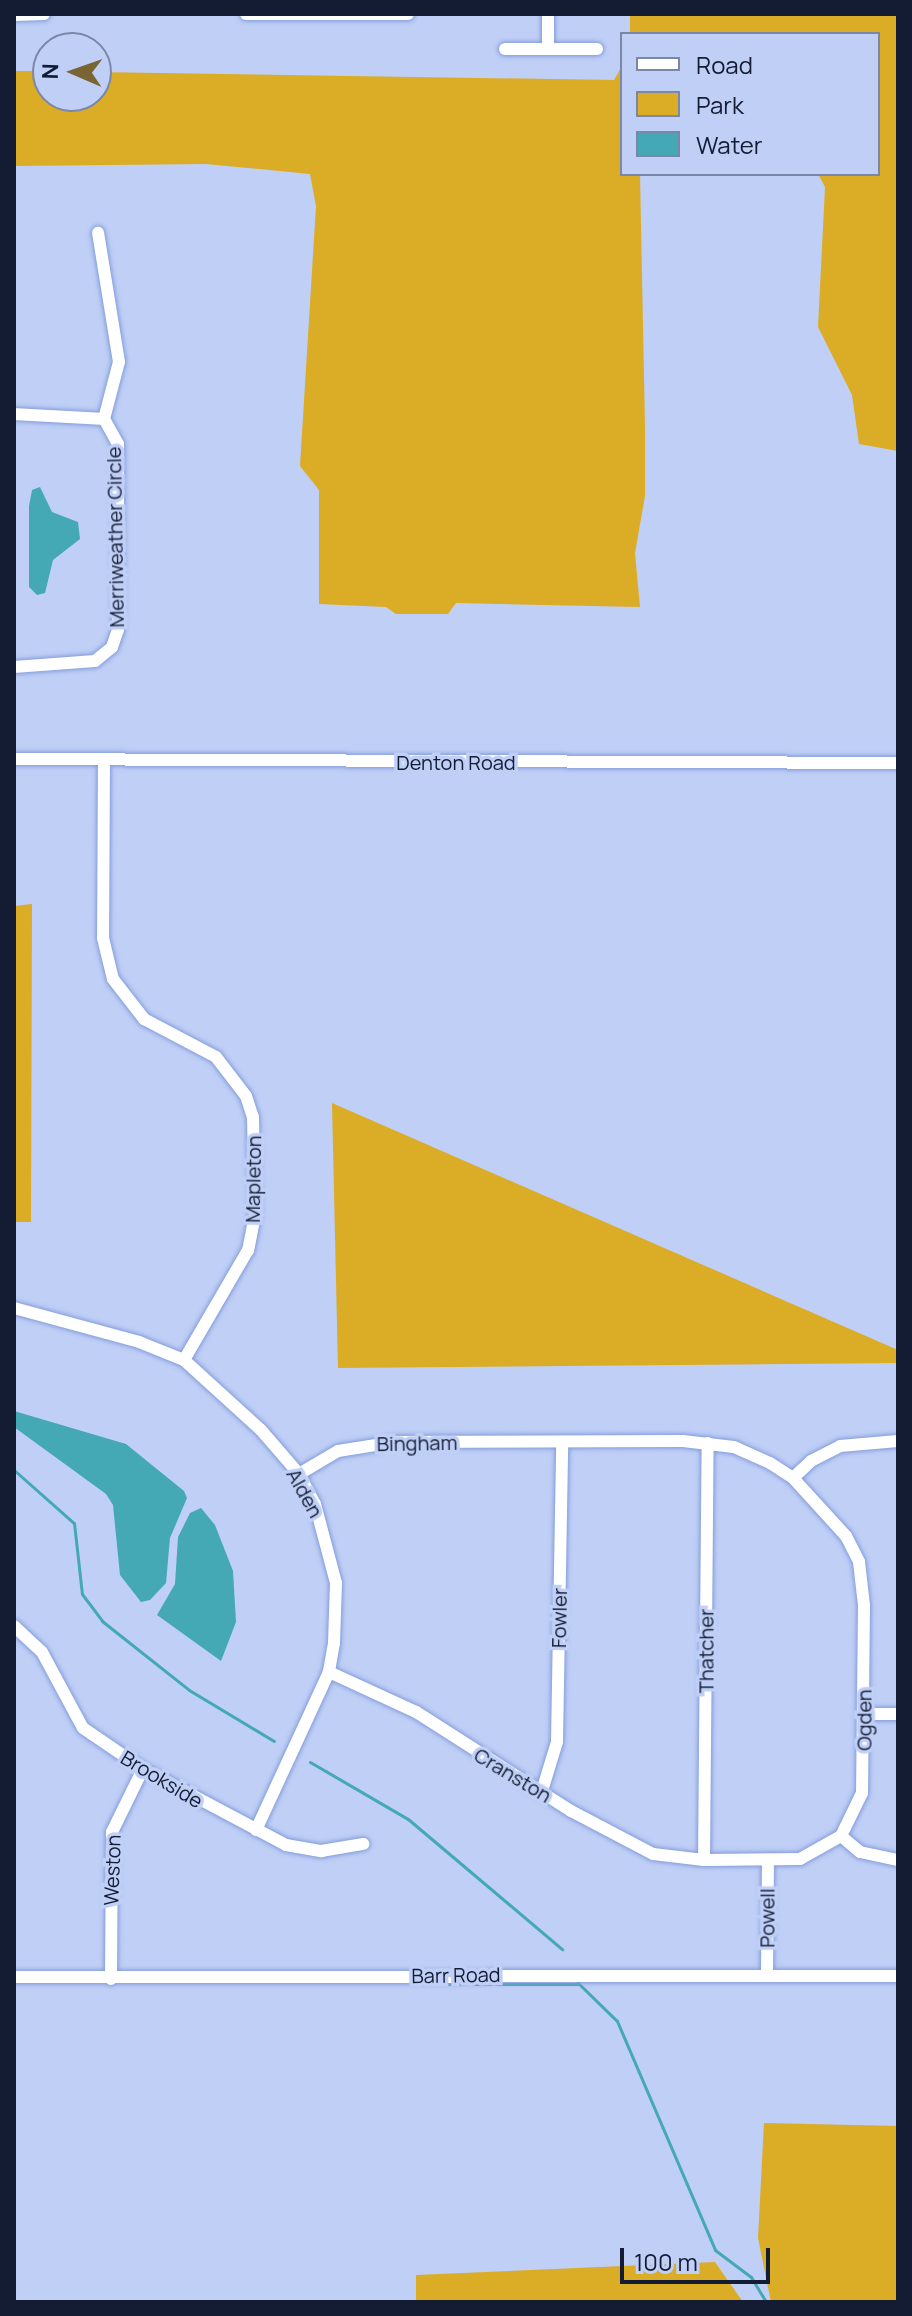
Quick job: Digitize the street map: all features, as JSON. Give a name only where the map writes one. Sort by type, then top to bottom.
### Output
[{"type":"street","points":[[14,15],[44,14]]},
{"type":"street","points":[[246,14],[408,14]]},
{"type":"street","points":[[548,14],[548,47]]},
{"type":"street","points":[[505,49],[597,49]]},
{"type":"street","name":"Merriweather Circle","points":[[14,667],[85,665],[105,656],[116,640],[118,444],[104,419],[119,362],[98,233]]},
{"type":"street","points":[[14,414],[104,419]]},
{"type":"street","name":"Denton Road","points":[[14,759],[898,763]]},
{"type":"street","name":"Mapleton","points":[[104,759],[103,938],[113,979],[144,1019],[216,1057],[240,1086],[253,1117],[255,1215],[248,1250],[184,1360]]},
{"type":"street","name":"Alden","points":[[14,1308],[147,1344],[184,1360],[261,1430],[299,1474],[324,1529],[336,1583],[336,1631],[329,1672],[256,1830]]},
{"type":"street","points":[[793,1478],[811,1461],[840,1446],[898,1441]]},
{"type":"street","name":"Bingham","points":[[299,1474],[325,1457],[368,1443],[708,1443]]},
{"type":"street","name":"Fowler","points":[[542,1791],[557,1742],[562,1443]]},
{"type":"street","name":"Ogden","points":[[708,1443],[752,1454],[793,1478],[846,1536],[859,1562],[864,1605],[862,1793],[841,1836]]},
{"type":"street","name":"Thatcher","points":[[704,1860],[708,1443]]},
{"type":"street","name":"Brookside","points":[[14,1626],[42,1652],[83,1728],[143,1769],[256,1830],[309,1851],[363,1844]]},
{"type":"street","name":"Cranston","points":[[329,1672],[416,1712],[637,1848],[704,1860]]},
{"type":"street","points":[[864,1714],[898,1714]]},
{"type":"street","name":"Weston","points":[[111,1979],[112,1832],[143,1769]]},
{"type":"street","points":[[704,1860],[768,1860],[812,1855],[841,1836],[860,1852],[898,1860]]},
{"type":"street","name":"Powell","points":[[767,1975],[768,1860]]},
{"type":"street","name":"Barr Road","points":[[14,1977],[898,1976]]},
{"type":"green space","points":[[630,14],[898,14],[898,451],[859,444],[852,395],[818,327],[825,187],[819,176],[880,176],[880,32],[630,32]]},
{"type":"green space","points":[[620,70],[620,176],[640,176],[645,496],[635,553],[640,607],[456,603],[448,614],[396,614],[386,607],[319,604],[319,490],[300,466],[316,206],[310,174],[206,164],[14,166],[14,71],[32,71],[32,112],[112,112],[112,72],[614,80]]},
{"type":"green space","points":[[32,904],[31,1222],[14,1222],[14,906]]},
{"type":"green space","points":[[332,1103],[898,1350],[898,1363],[338,1368]]},
{"type":"green space","points":[[764,2123],[898,2126],[898,2302],[771,2302],[758,2238]]},
{"type":"green space","points":[[715,2262],[743,2302],[416,2302],[416,2275]]},
{"type":"water","points":[[40,487],[52,512],[78,522],[80,539],[53,560],[45,593],[37,595],[29,587],[29,506],[32,490]]},
{"type":"water","points":[[14,1411],[126,1444],[184,1491],[187,1498],[170,1538],[166,1583],[150,1600],[141,1602],[120,1575],[113,1505],[106,1494],[14,1427]]},
{"type":"water","points":[[201,1508],[215,1525],[233,1571],[236,1622],[221,1661],[157,1615],[175,1584],[178,1537],[190,1513]]},
{"type":"waterway","points":[[14,1470],[74,1523],[82,1594],[102,1621],[189,1690],[274,1741]]},
{"type":"waterway","points":[[310,1762],[408,1819],[562,1949]]},
{"type":"waterway","points":[[577,1982],[617,2021],[715,2250],[751,2277],[766,2302]]},
{"type":"waterway","points":[[441,1984],[578,1984]]}]
